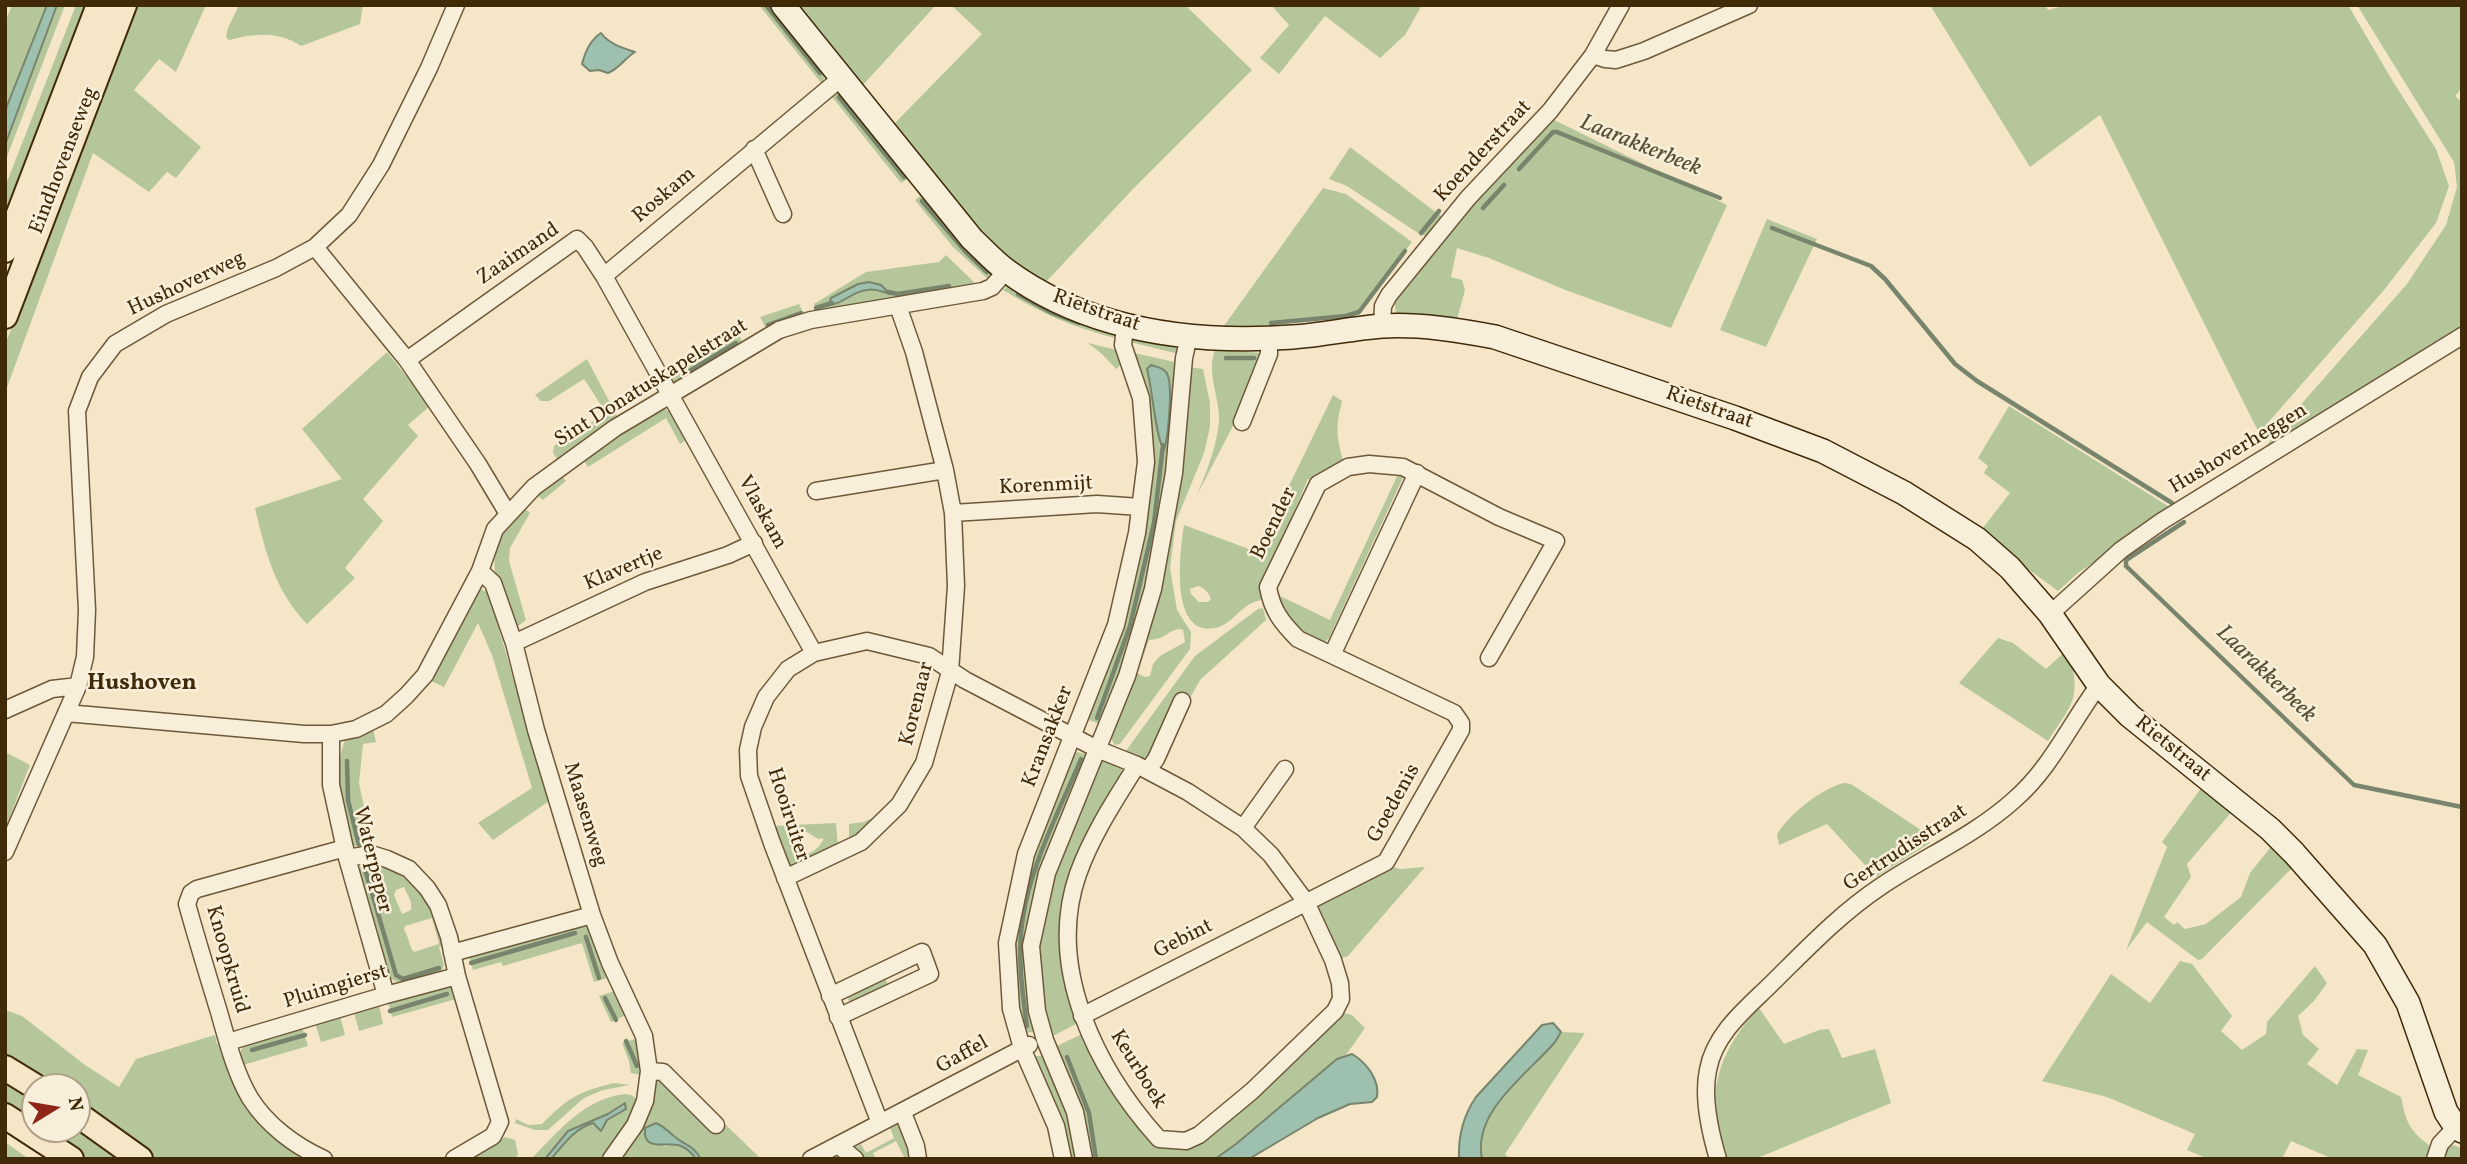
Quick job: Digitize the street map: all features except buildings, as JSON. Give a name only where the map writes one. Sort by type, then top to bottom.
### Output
[{"type":"main road","name":"Eindhovenseweg","points":[[5,250],[99,5]]},
{"type":"main road","name":"Eindhovenseweg","points":[[5,316],[124,5]]},
{"type":"main road","points":[[5,1069],[21,1078]]},
{"type":"main road","points":[[5,1116],[71,1159]]},
{"type":"main road","points":[[91,1124],[140,1159]]},
{"type":"street","name":"Hushoverweg","points":[[5,852],[78,686],[85,657],[87,610],[77,411],[90,377],[115,344],[166,314],[276,268],[315,247],[349,215],[381,165],[429,68],[456,5]]},
{"type":"street","name":"Rietstraat","points":[[783,5],[972,239],[1006,271],[1054,300],[1125,327],[1189,337],[1269,339],[1382,326],[1449,330],[1494,337],[1709,409],[1823,451],[1904,493],[1976,539],[2010,568],[2050,614],[2099,685],[2130,716],[2270,829],[2375,945],[2408,1003],[2439,1096],[2459,1129]]},
{"type":"street","name":"Koenderstraat","points":[[1382,326],[1383,306],[1401,279],[1468,198],[1550,111],[1593,55],[1621,5]]},
{"type":"street","points":[[1593,55],[1616,60],[1644,51],[1749,5]]},
{"type":"street","name":"Roskam","points":[[604,276],[841,78]]},
{"type":"street","points":[[754,149],[783,214]]},
{"type":"street","name":"Zaaimand","points":[[407,360],[576,239],[585,247],[604,276],[669,394]]},
{"type":"street","points":[[315,247],[407,360],[478,464],[508,514]]},
{"type":"street","name":"Sint Donatuskapelstraat","points":[[66,713],[331,734],[356,729],[386,714],[425,675],[480,571],[495,529],[534,487],[615,428],[779,330],[811,320],[982,290],[992,287],[1006,271]]},
{"type":"street","name":"Korenaar","points":[[785,878],[861,842],[899,805],[924,763],[950,672],[956,586],[953,513],[915,352],[898,306]]},
{"type":"street","name":"Kransakker","points":[[1063,1159],[1056,1126],[1022,1048],[1011,1009],[1007,943],[1026,854],[1116,625],[1138,533],[1146,462],[1141,398],[1123,345],[1125,327]]},
{"type":"street","name":"Hushoverheggen","points":[[2050,614],[2121,550],[2162,521],[2462,336]]},
{"type":"street","points":[[1084,1159],[1075,1112],[1045,1040],[1037,1011],[1031,946],[1047,873],[1128,676],[1153,589],[1174,473],[1184,358],[1189,337]]},
{"type":"street","points":[[1242,422],[1269,354],[1269,339]]},
{"type":"street","name":"Vlaskam","points":[[669,394],[814,653]]},
{"type":"street","name":"Boender","points":[[1461,723],[1454,713],[1298,639],[1278,620],[1268,587],[1318,484],[1348,467],[1369,464],[1403,467],[1499,517],[1556,541],[1489,658]]},
{"type":"street","points":[[816,491],[945,470]]},
{"type":"street","points":[[1332,655],[1417,473]]},
{"type":"street","name":"Korenmijt","points":[[953,513],[1097,504],[1140,508]]},
{"type":"street","name":"Klavertje","points":[[514,643],[634,586],[728,555],[754,543]]},
{"type":"street","name":"Maasenweg","points":[[480,571],[493,583],[514,643],[536,730],[592,915],[610,964],[644,1037],[649,1071],[645,1101],[635,1125],[611,1159]]},
{"type":"street","name":"Hooiruiter","points":[[880,1123],[785,878],[749,776],[748,750],[753,727],[766,697],[788,669],[814,653],[867,641],[929,656],[950,672],[1072,736]]},
{"type":"street","name":"Gertrudisstraat","points":[[1718,1159],[1711,1133],[1707,1071],[1713,1052],[1726,1030],[1817,939],[1857,904],[1904,872],[1991,820],[2015,799],[2034,781],[2063,743],[2099,685]]},
{"type":"street","points":[[5,710],[52,689],[78,686]]},
{"type":"street","name":"Keurboek","points":[[1072,736],[1142,767],[1188,792],[1243,828],[1271,855],[1306,902],[1333,960],[1340,983],[1341,999],[1335,1011],[1252,1091],[1199,1135],[1186,1141],[1159,1139],[1139,1117],[1098,1053],[1082,1016],[1070,956],[1069,918],[1078,875],[1099,826],[1142,767],[1156,759],[1182,701]]},
{"type":"street","name":"Goedenis","points":[[1306,902],[1386,862],[1461,730],[1461,723]]},
{"type":"street","name":"Waterpeper","points":[[331,734],[331,785],[346,853],[386,995]]},
{"type":"street","points":[[1243,828],[1285,769]]},
{"type":"street","name":"Knoopkruid","points":[[324,1159],[288,1138],[250,1098],[228,1042],[187,904],[188,898],[197,889],[346,853],[371,854],[409,869],[438,905],[500,1122],[493,1136],[454,1159]]},
{"type":"street","name":"Gebint","points":[[1082,1016],[1306,902]]},
{"type":"street","points":[[452,953],[592,915]]},
{"type":"street","points":[[830,996],[922,952],[929,974],[838,1017]]},
{"type":"street","name":"Pluimgierst","points":[[228,1042],[457,976]]},
{"type":"street","name":"Gaffel","points":[[811,1159],[903,1113],[1022,1048],[1045,1040]]},
{"type":"street","points":[[649,1071],[663,1072],[716,1125]]},
{"type":"street","points":[[903,1113],[916,1146],[918,1159]]},
{"type":"street","points":[[2435,1159],[2440,1144],[2459,1129]]},
{"type":"street","points":[[838,1145],[855,1159]]},
{"type":"shaded area","points":[[12,5],[47,5],[5,111],[5,23]]},
{"type":"shaded area","points":[[47,5],[57,5],[5,145],[5,111]]},
{"type":"shaded area","points":[[57,5],[65,5],[5,162],[5,145]]},
{"type":"shaded area","points":[[76,5],[91,5],[5,230],[5,187]]},
{"type":"shaded area","points":[[135,5],[206,5],[176,72],[159,59],[134,90],[201,147],[176,178],[167,172],[149,192],[93,153],[5,393],[5,345]]},
{"type":"shaded area","points":[[239,5],[363,5],[360,24],[301,46],[284,38],[266,35],[229,40],[226,37],[228,28]]},
{"type":"shaded area","points":[[759,5],[775,5],[826,73],[822,84]]},
{"type":"shaded area","points":[[798,5],[936,5],[863,85]]},
{"type":"shaded area","points":[[951,5],[1185,5],[1252,70],[1132,190],[1045,283],[1017,265],[983,236],[894,124],[982,34]]},
{"type":"shaded area","points":[[1271,5],[1422,5],[1405,35],[1380,58],[1325,16],[1279,74],[1260,58],[1289,25]]},
{"type":"shaded area","points":[[1930,5],[2045,5],[2048,10],[2067,5],[2348,5],[2436,149],[2449,186],[2436,223],[2384,290],[2259,433],[2100,115],[2030,167]]},
{"type":"shaded area","points":[[2357,5],[2462,5],[2462,88],[2455,96],[2462,102],[2462,329],[2270,450],[2267,445],[2274,435],[2407,284],[2446,225],[2457,187],[2454,162]]},
{"type":"shaded area","points":[[601,33],[612,43],[635,52],[608,73],[590,71],[582,64],[589,47]]},
{"type":"shaded area","points":[[833,90],[841,91],[909,178],[901,183],[829,93]]},
{"type":"shaded area","points":[[1554,120],[1727,205],[1671,328],[1457,248],[1451,277],[1462,280],[1465,290],[1456,323],[1408,318],[1396,314],[1394,298],[1436,242]]},
{"type":"shaded area","points":[[1350,147],[1446,220],[1436,224],[1428,236],[1421,235],[1347,186],[1329,179]]},
{"type":"shaded area","points":[[1323,188],[1346,194],[1412,242],[1358,311],[1336,318],[1221,330]]},
{"type":"shaded area","points":[[921,195],[927,195],[993,274],[989,280],[953,247],[915,200]]},
{"type":"shaded area","points":[[1767,219],[1817,239],[1766,347],[1720,330]]},
{"type":"shaded area","points":[[946,255],[978,286],[817,313],[814,304],[866,272],[939,262]]},
{"type":"shaded area","points":[[869,282],[881,285],[890,294],[873,290],[862,291],[829,305],[831,298],[858,284]]},
{"type":"shaded area","points":[[1011,285],[1116,331],[1119,339],[1074,325],[1031,306],[1003,290]]},
{"type":"shaded area","points":[[799,304],[805,316],[767,330],[760,317]]},
{"type":"shaded area","points":[[739,334],[743,344],[680,383],[673,382],[669,376]]},
{"type":"shaded area","points":[[1132,337],[1174,342],[1179,354],[1130,342]]},
{"type":"shaded area","points":[[1088,343],[1117,350],[1123,363],[1116,369]]},
{"type":"shaded area","points":[[1215,350],[1263,353],[1235,422],[1197,495],[1211,459],[1218,430],[1219,412],[1212,367]]},
{"type":"shaded area","points":[[387,352],[430,406],[408,425],[418,436],[363,499],[383,521],[345,568],[355,578],[307,624],[279,584],[267,555],[255,508],[342,479],[302,429]]},
{"type":"shaded area","points":[[1130,352],[1179,363],[1161,525],[1131,648],[1100,724],[1089,720],[1090,712],[1137,562],[1149,502],[1151,468]],"holes":[[[1147,369],[1170,386],[1165,448],[1160,447]]]},
{"type":"shaded area","points":[[587,359],[619,420],[558,460],[553,453],[554,446],[603,415],[603,408],[584,379],[549,401],[541,401],[535,395]]},
{"type":"shaded area","points":[[1151,365],[1166,372],[1170,386],[1170,409],[1164,450],[1147,369]]},
{"type":"shaded area","points":[[1189,367],[1203,369],[1210,403],[1210,427],[1204,453],[1176,521],[1170,568],[1177,610],[1191,632],[1190,649],[1120,744],[1115,745],[1112,740],[1112,726],[1126,690]],"holes":[[[1175,630],[1183,630],[1185,642],[1160,656],[1153,664],[1150,676],[1137,673],[1149,640]]]},
{"type":"shaded area","points":[[1333,395],[1342,401],[1338,430],[1343,460],[1315,482],[1308,479],[1273,560],[1265,598],[1250,604],[1219,627],[1203,628],[1191,621],[1184,608],[1181,591],[1184,525],[1257,552]],"holes":[[[1198,586],[1210,597],[1208,602],[1199,602],[1191,594],[1190,589]]]},
{"type":"shaded area","points":[[2009,406],[2171,508],[2078,573],[2058,591],[1979,533],[2010,493],[1984,473],[1988,466],[1978,458]]},
{"type":"shaded area","points":[[661,409],[674,415],[688,439],[680,444],[666,418],[588,467],[582,458]]},
{"type":"shaded area","points":[[1399,472],[1405,473],[1329,638],[1324,643],[1317,643],[1287,618],[1280,596],[1330,620]]},
{"type":"shaded area","points":[[560,474],[566,481],[543,500],[535,494]]},
{"type":"shaded area","points":[[522,506],[530,513],[510,548],[509,561],[526,620],[518,626],[512,623],[499,589],[494,563],[501,538]]},
{"type":"shaded area","points":[[477,588],[487,592],[491,602],[549,801],[493,840],[478,823],[532,788],[492,655],[478,623],[444,687],[429,680]]},
{"type":"shaded area","points":[[1263,608],[1266,620],[1200,680],[1190,698],[1181,694],[1149,757],[1140,758],[1125,752],[1195,656]]},
{"type":"shaded area","points":[[1998,638],[2013,643],[2046,669],[2069,648],[2075,689],[2073,698],[2065,716],[2048,741],[1959,683]]},
{"type":"shaded area","points":[[373,729],[376,742],[363,744],[359,783],[371,841],[352,847],[340,794],[341,753],[345,740]]},
{"type":"shaded area","points":[[5,752],[30,765],[7,824],[5,823]]},
{"type":"shaded area","points":[[1077,752],[1085,754],[1086,758],[1035,897],[1035,1026],[1033,1032],[1023,1033],[1011,962],[1022,889],[1068,762]]},
{"type":"shaded area","points":[[1102,758],[1121,765],[1122,773],[1070,883],[1080,1022],[1049,1038],[1043,1018],[1037,937],[1061,850]]},
{"type":"shaded area","points":[[1844,783],[1851,784],[1924,832],[1930,843],[1876,877],[1827,824],[1779,845],[1777,834],[1798,811],[1816,796]]},
{"type":"shaded area","points":[[2204,784],[2234,809],[2187,864],[2191,877],[2164,917],[2174,925],[2177,922],[2185,929],[2206,924],[2241,897],[2250,873],[2274,843],[2295,865],[2202,959],[2198,960],[2147,922],[2126,950],[2167,847],[2162,842]]},
{"type":"shaded area","points":[[886,812],[874,825],[849,841],[849,824],[864,822]]},
{"type":"shaded area","points":[[836,823],[838,847],[792,867],[788,865],[773,826]],"holes":[[[797,832],[807,832],[818,839],[823,838],[823,841],[812,852],[796,853],[791,838]]]},
{"type":"shaded area","points":[[373,863],[388,868],[401,875],[421,894],[435,917],[446,945],[439,947],[444,965],[440,975],[404,985],[391,979],[357,868]],"holes":[[[404,887],[411,902],[411,910],[402,914],[394,895],[396,890]],[[432,918],[439,944],[414,952],[404,930],[405,926]]]},
{"type":"shaded area","points":[[1389,866],[1401,869],[1425,867],[1348,956],[1339,959],[1318,910],[1320,902]]},
{"type":"shaded area","points":[[582,924],[589,926],[610,977],[594,982],[582,943],[503,966],[501,962],[473,970],[469,956]]},
{"type":"shaded area","points":[[2180,961],[2192,964],[2232,1016],[2221,1031],[2242,1050],[2266,1034],[2267,1022],[2315,966],[2327,983],[2314,1001],[2298,1016],[2303,1035],[2319,1049],[2307,1064],[2337,1085],[2357,1049],[2368,1050],[2358,1075],[2401,1097],[2409,1125],[2429,1145],[2428,1159],[2333,1159],[2291,1141],[2282,1159],[2208,1159],[2187,1150],[2195,1134],[2107,1097],[2042,1081],[2111,974],[2150,1003]]},
{"type":"shaded area","points":[[884,976],[887,988],[850,1003],[846,994]]},
{"type":"shaded area","points":[[445,986],[452,989],[456,999],[392,1017],[388,1002]]},
{"type":"shaded area","points":[[615,991],[626,1015],[611,1022],[599,996]]},
{"type":"shaded area","points":[[379,1005],[383,1024],[359,1031],[354,1012]]},
{"type":"shaded area","points":[[1759,1008],[1784,1044],[1819,1030],[1829,1029],[1842,1058],[1875,1049],[1891,1103],[1755,1159],[1727,1159],[1719,1137],[1716,1117],[1718,1078],[1733,1042]]},
{"type":"shaded area","points":[[5,1010],[22,1016],[85,1065],[119,1087],[136,1059],[215,1035],[217,1044],[222,1043],[227,1060],[299,1153],[297,1159],[152,1159],[91,1117],[91,1073],[27,1073],[5,1058]]},
{"type":"shaded area","points":[[1341,1012],[1352,1015],[1365,1028],[1346,1055],[1337,1059],[1215,1159],[1090,1159],[1053,1048],[1084,1033],[1121,1105],[1140,1129],[1153,1138],[1181,1146]]},
{"type":"shaded area","points":[[340,1016],[345,1035],[321,1042],[315,1023]]},
{"type":"shaded area","points":[[1553,1023],[1561,1032],[1555,1042],[1505,1094],[1485,1125],[1481,1142],[1482,1159],[1459,1159],[1462,1126],[1476,1097],[1542,1025]]},
{"type":"shaded area","points":[[302,1027],[308,1046],[243,1065],[239,1054],[250,1042]]},
{"type":"shaded area","points":[[1561,1032],[1585,1033],[1505,1154],[1510,1159],[1482,1159],[1481,1139],[1486,1122],[1496,1105]]},
{"type":"shaded area","points":[[635,1039],[642,1063],[642,1075],[631,1073],[622,1043]]},
{"type":"shaded area","points":[[1352,1054],[1367,1067],[1374,1078],[1377,1097],[1372,1102],[1350,1104],[1318,1118],[1249,1159],[1215,1159],[1337,1059]]},
{"type":"shaded area","points":[[1036,1056],[1046,1059],[1072,1118],[1080,1159],[1067,1159],[1033,1060]]},
{"type":"shaded area","points":[[5,1078],[21,1088],[21,1120],[5,1111]]},
{"type":"shaded area","points":[[652,1078],[665,1078],[716,1132],[724,1123],[761,1159],[701,1159],[694,1150],[672,1134],[663,1147],[681,1147],[696,1159],[618,1159]]},
{"type":"shaded area","points":[[614,1083],[630,1085],[603,1090],[584,1098],[548,1130],[535,1130],[515,1123],[516,1119],[528,1125],[542,1124],[574,1097]]},
{"type":"shaded area","points":[[625,1094],[638,1100],[633,1122],[603,1159],[531,1159],[584,1109],[610,1097]]},
{"type":"shaded area","points":[[625,1103],[626,1109],[607,1120],[601,1131],[593,1123],[580,1129],[551,1159],[545,1159],[568,1131],[608,1114]]},
{"type":"shaded area","points":[[656,1123],[692,1148],[701,1159],[696,1159],[681,1146],[656,1144],[647,1140],[645,1128]]},
{"type":"shaded area","points":[[899,1124],[908,1142],[911,1159],[900,1159],[904,1157],[896,1141],[873,1153],[876,1159],[858,1154],[855,1147],[861,1144],[866,1153],[894,1138],[890,1128]]},
{"type":"shaded area","points":[[91,1137],[130,1159],[88,1159],[61,1143],[91,1143]]},
{"type":"shaded area","points":[[505,1137],[515,1140],[518,1153],[516,1159],[471,1159]]},
{"type":"shaded area","points":[[5,1142],[29,1159],[5,1159]]},
{"type":"shaded area","points":[[2454,1145],[2462,1149],[2462,1159],[2445,1159],[2445,1148]]},
{"type":"waterway","points":[[766,5],[820,73]]},
{"type":"waterway","points":[[839,97],[904,177]]},
{"type":"waterway","name":"Laarakkerbeek","points":[[1519,169],[1553,132],[1557,132],[1720,198]]},
{"type":"waterway","name":"Laarakkerbeek","points":[[1483,208],[1504,185]]},
{"type":"waterway","points":[[922,201],[987,272]]},
{"type":"waterway","name":"Laarakkerbeek","points":[[1421,233],[1439,211]]},
{"type":"waterway","name":"Laarakkerbeek","points":[[1772,228],[1871,266],[1885,279],[1955,364],[1977,381],[2172,503]]},
{"type":"waterway","name":"Laarakkerbeek","points":[[1271,323],[1346,316],[1359,312],[1405,251]]},
{"type":"waterway","points":[[888,292],[898,294],[949,286]]},
{"type":"waterway","points":[[1018,294],[1052,313],[1079,323]]},
{"type":"waterway","points":[[816,308],[832,303]]},
{"type":"waterway","points":[[768,325],[801,313]]},
{"type":"waterway","points":[[683,375],[736,343]]},
{"type":"waterway","points":[[1226,358],[1254,358]]},
{"type":"waterway","points":[[1097,718],[1130,626],[1154,523],[1163,445]]},
{"type":"waterway","name":"Laarakkerbeek","points":[[2184,522],[2126,560],[2126,566],[2354,785],[2462,807]]},
{"type":"waterway","points":[[1027,1026],[1020,958],[1027,897],[1047,837],[1081,759]]},
{"type":"waterway","points":[[347,761],[348,800],[359,845]]},
{"type":"waterway","points":[[364,866],[396,975],[403,979],[439,968]]},
{"type":"waterway","points":[[471,963],[575,933]]},
{"type":"waterway","points":[[586,937],[599,978]]},
{"type":"waterway","points":[[390,1011],[447,994]]},
{"type":"waterway","points":[[605,998],[616,1020]]},
{"type":"waterway","points":[[252,1050],[305,1035]]},
{"type":"waterway","points":[[626,1041],[637,1066]]},
{"type":"waterway","points":[[1067,1057],[1089,1113],[1096,1159]]},
{"type":"district","name":"Hushoven","points":[[142,685]]}]
